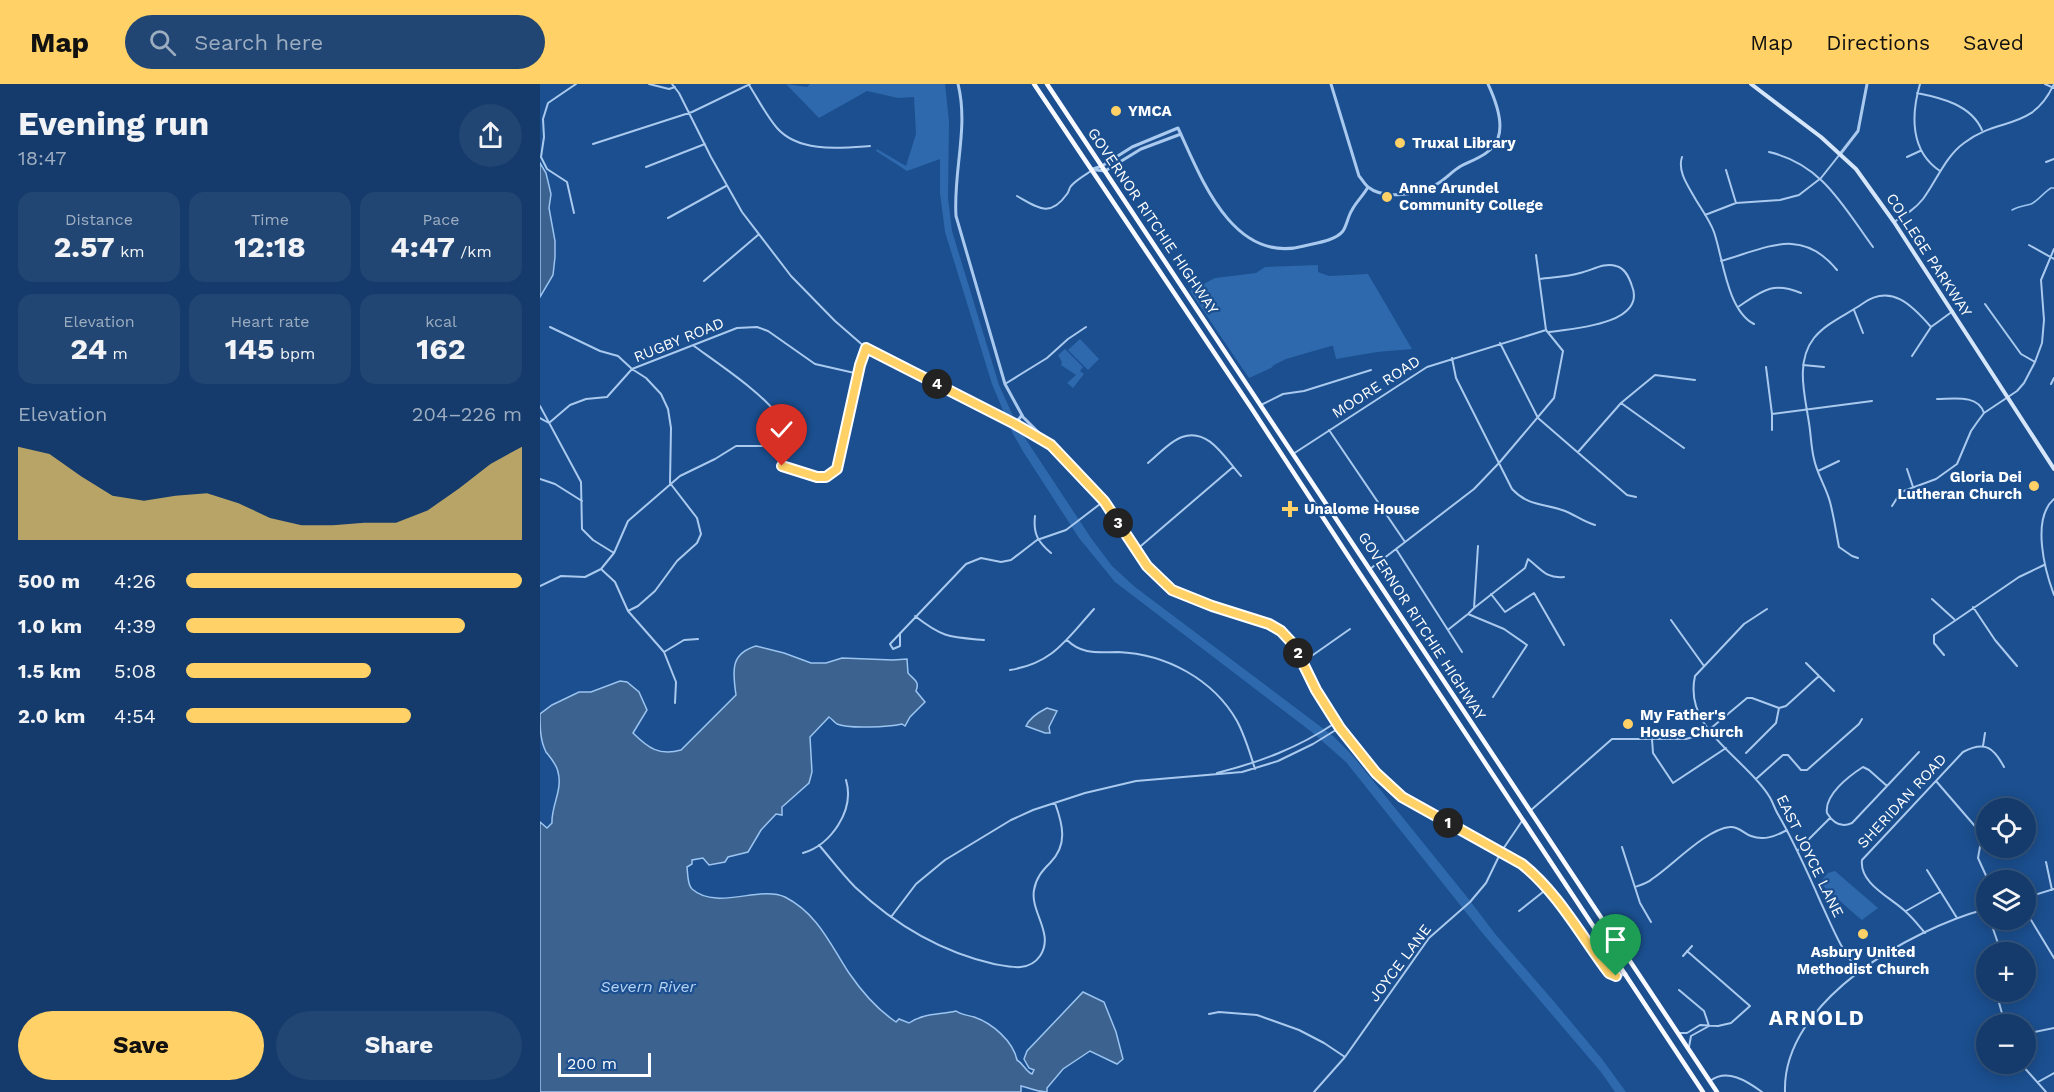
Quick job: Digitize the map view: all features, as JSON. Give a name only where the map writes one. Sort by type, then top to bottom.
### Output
[{"type":"highway","name":"GOVERNOR RITCHIE HIGHWAY","points":[[1034,84],[1093,169],[1703,1092]]},
{"type":"highway","name":"GOVERNOR RITCHIE HIGHWAY","points":[[1047,84],[1717,1092]]},
{"type":"highway","points":[[1264,427],[1272,422]]},
{"type":"highway","points":[[1400,634],[1410,630]]},
{"type":"highway","points":[[1507,794],[1523,813],[1528,814],[1530,811]]},
{"type":"highway","points":[[1523,819],[1530,818],[1541,828]]},
{"type":"highway","points":[[1626,974],[1633,973],[1640,977]]},
{"type":"main road","name":"COLLEGE PARKWAY","points":[[1751,84],[1841,153],[1856,169],[1953,311],[2054,469]]},
{"type":"street","points":[[574,213],[567,182],[547,169],[541,157],[543,119],[548,104],[576,84]]},
{"type":"street","points":[[649,84],[669,89],[673,86],[690,112],[727,186],[758,235],[800,287],[835,321],[866,348],[1015,424],[1051,445]]},
{"type":"street","points":[[958,84],[963,117],[956,188],[956,216],[1005,384],[1022,415],[1104,501],[1136,552],[1161,581],[1172,590],[1212,606],[1269,624],[1281,631],[1292,642],[1316,690],[1336,723],[1376,773],[1395,792],[1522,864],[1548,888],[1609,973],[1616,976],[1626,974]]},
{"type":"street","points":[[1331,84],[1359,176],[1368,188],[1396,195],[1428,188],[1490,150],[1498,138],[1500,129],[1488,84]]},
{"type":"street","points":[[1705,216],[1736,203],[1793,197],[1806,191],[1821,178],[1858,131],[1867,84]]},
{"type":"street","points":[[1920,84],[1917,93],[1915,128],[1920,151],[1940,171]]},
{"type":"street","points":[[1894,222],[1919,203],[1953,152],[1963,143],[1982,132],[2036,111],[2053,86],[2044,84]]},
{"type":"street","points":[[592,144],[690,112],[749,85],[778,129],[791,138],[823,148],[870,146]]},
{"type":"street","points":[[1917,93],[1946,100],[1967,111],[1975,118],[1982,132]]},
{"type":"street","points":[[1104,169],[1132,147],[1178,128],[1201,179],[1228,220],[1248,236],[1266,246],[1280,249],[1295,249],[1333,239],[1342,232],[1351,210],[1368,188]]},
{"type":"street","points":[[1017,196],[1036,207],[1044,210],[1051,209],[1061,201],[1072,185],[1093,169],[1104,169],[1141,149],[1181,134]]},
{"type":"street","points":[[646,167],[705,144]]},
{"type":"street","points":[[1906,157],[1920,151]]},
{"type":"street","points":[[1769,152],[1798,162],[1821,178],[1874,247]]},
{"type":"street","points":[[1682,157],[1680,164],[1684,179],[1713,231],[1731,295],[1746,318],[1754,324]]},
{"type":"street","points":[[2046,162],[2054,159]]},
{"type":"street","points":[[1726,170],[1736,203]]},
{"type":"street","points":[[668,218],[727,186]]},
{"type":"street","points":[[704,282],[758,235]]},
{"type":"street","points":[[1721,261],[1769,247],[1796,243],[1813,248],[1829,260],[1837,270]]},
{"type":"street","points":[[2029,245],[2054,259]]},
{"type":"street","points":[[1892,506],[1901,492],[1936,479],[1957,464],[1971,431],[1984,413],[2022,387],[2036,362],[2043,330],[2041,280],[2054,249]]},
{"type":"street","points":[[1370,569],[1474,489],[1554,398],[1563,351],[1547,331],[1536,255]]},
{"type":"street","name":"MOORE ROAD","points":[[1293,454],[1427,367],[1500,343],[1547,331],[1582,328],[1623,315],[1633,303],[1634,291],[1626,272],[1615,265],[1567,276],[1539,279]]},
{"type":"street","points":[[1738,307],[1767,289],[1780,286],[1801,293]]},
{"type":"street","points":[[1858,558],[1839,547],[1830,502],[1814,458],[1803,365],[1807,351],[1813,339],[1827,325],[1871,299],[1886,296],[1903,300],[1915,308],[1931,327]]},
{"type":"street","points":[[1985,304],[2021,354],[2036,362]]},
{"type":"street","points":[[1854,310],[1863,333]]},
{"type":"street","points":[[1912,356],[1931,327],[1953,311]]},
{"type":"street","points":[[550,327],[600,351],[618,356],[646,378],[661,394],[667,405],[671,430],[670,483],[699,523],[700,539],[677,561],[649,598],[628,611]]},
{"type":"street","name":"RUGBY ROAD","points":[[549,423],[570,405],[586,399],[607,397],[632,369],[737,328],[757,327],[774,334],[815,364],[859,374]]},
{"type":"street","points":[[1005,384],[1047,358],[1060,345],[1086,327]]},
{"type":"street","points":[[1500,343],[1538,418],[1628,495],[1636,497]]},
{"type":"street","points":[[694,346],[743,382],[775,411],[780,421],[772,446]]},
{"type":"street","points":[[772,446],[779,463],[784,468],[817,477],[826,477],[834,473],[841,459],[866,348]]},
{"type":"street","points":[[1452,358],[1456,378],[1512,489],[1520,498],[1532,504],[1564,511],[1595,525]]},
{"type":"street","points":[[1803,365],[1824,367]]},
{"type":"street","points":[[1766,368],[1772,430]]},
{"type":"street","points":[[1261,405],[1283,394],[1304,391],[1371,370]]},
{"type":"street","points":[[1578,452],[1621,403],[1656,375],[1695,380]]},
{"type":"street","points":[[2051,384],[2054,378]]},
{"type":"street","points":[[1937,399],[1974,401],[1983,408],[1984,413]]},
{"type":"street","points":[[1772,414],[1872,401]]},
{"type":"street","points":[[1621,403],[1684,448]]},
{"type":"street","points":[[540,406],[581,482],[582,529],[592,540],[614,553]]},
{"type":"street","points":[[1015,424],[1022,415]]},
{"type":"street","points":[[540,418],[549,423]]},
{"type":"street","points":[[1329,430],[1405,542]]},
{"type":"street","points":[[1148,463],[1181,437],[1197,435],[1211,442],[1242,476]]},
{"type":"street","points":[[540,586],[561,576],[585,577],[601,569],[614,553],[628,521],[680,476],[736,446],[772,446]]},
{"type":"street","points":[[1818,471],[1839,460]]},
{"type":"street","points":[[1136,552],[1233,467]]},
{"type":"street","points":[[1907,469],[1913,487]]},
{"type":"street","points":[[540,479],[555,484],[582,501]]},
{"type":"street","points":[[2054,499],[2046,510],[2043,523],[2042,554],[2054,595]]},
{"type":"street","points":[[900,633],[900,646],[893,650],[890,644],[915,615],[970,561],[981,558],[1011,560],[1037,540],[1066,530],[1104,501]]},
{"type":"street","points":[[1035,516],[1037,540],[1052,553]]},
{"type":"street","points":[[1474,608],[1478,546]]},
{"type":"street","points":[[1396,549],[1462,652]]},
{"type":"street","points":[[1449,629],[1525,567],[1528,559],[1546,574],[1554,578],[1564,577]]},
{"type":"street","points":[[1944,655],[1934,643],[1934,635],[2029,571],[2044,565]]},
{"type":"street","points":[[601,569],[615,582],[628,611],[664,652],[676,682],[675,703]]},
{"type":"street","points":[[1491,594],[1505,612],[1534,593],[1564,645]]},
{"type":"street","points":[[1932,599],[1955,619]]},
{"type":"street","points":[[1973,607],[1995,640],[2017,666]]},
{"type":"street","points":[[1010,670],[1030,666],[1045,659],[1067,640],[1094,609]]},
{"type":"street","points":[[1709,731],[1700,716],[1693,687],[1695,676],[1744,624],[1767,609]]},
{"type":"street","points":[[1468,614],[1504,629],[1527,645],[1493,697]]},
{"type":"street","points":[[915,615],[936,631],[949,637],[984,640]]},
{"type":"street","points":[[1671,620],[1695,650],[1704,666]]},
{"type":"street","points":[[1303,662],[1350,629]]},
{"type":"street","points":[[664,652],[684,640],[698,639]]},
{"type":"street","points":[[1067,640],[1086,652],[1132,653],[1155,658],[1198,678],[1217,695],[1237,721],[1255,769]]},
{"type":"street","points":[[1806,663],[1834,691]]},
{"type":"street","points":[[1530,811],[1612,739],[1686,739],[1709,731],[1747,698],[1779,708],[1786,706],[1819,676]]},
{"type":"street","points":[[1746,753],[1776,723],[1779,708]]},
{"type":"street","points":[[1756,779],[1783,755],[1788,755],[1801,770],[1807,770],[1862,719]]},
{"type":"street","points":[[1212,775],[1253,764],[1295,748],[1336,723]]},
{"type":"street","points":[[891,917],[916,885],[945,860],[1011,820],[1055,803],[1119,784],[1255,769],[1297,752],[1340,728]]},
{"type":"street","name":"EAST JOYCE LANE","points":[[1709,731],[1769,795],[1843,950],[1858,970]]},
{"type":"street","points":[[1986,733],[1983,746],[1995,753],[2004,767]]},
{"type":"street","points":[[1652,739],[1653,753],[1673,783],[1726,748]]},
{"type":"street","name":"SHERIDAN ROAD","points":[[1925,933],[1906,911],[1866,878],[1861,866],[1862,860],[1963,752],[1972,747],[1983,746]]},
{"type":"street","points":[[1295,748],[1297,752]]},
{"type":"street","points":[[1887,786],[1868,768],[1862,768],[1828,799],[1826,809],[1830,818],[1839,825],[1852,823],[1887,786],[1919,752]]},
{"type":"street","points":[[1275,756],[1278,761]]},
{"type":"street","points":[[803,853],[819,845],[834,832],[839,824],[849,792],[846,780]]},
{"type":"street","points":[[1936,781],[1976,827]]},
{"type":"street","points":[[819,845],[854,886],[891,917],[937,944],[978,960],[1020,968],[1036,961],[1044,947],[1045,938],[1035,909],[1035,886],[1042,871],[1056,856],[1063,835],[1055,803]]},
{"type":"street","points":[[1797,850],[1830,818]]},
{"type":"street","name":"JOYCE LANE","points":[[1314,1092],[1345,1057],[1429,938],[1470,902],[1486,883],[1501,852],[1523,819]]},
{"type":"street","points":[[1635,887],[1652,880],[1676,859],[1716,832],[1731,827],[1762,838],[1776,837],[1787,830]]},
{"type":"street","points":[[1623,847],[1645,914],[1651,922]]},
{"type":"street","points":[[2036,895],[2053,890],[2046,862]]},
{"type":"street","points":[[1927,870],[1957,918]]},
{"type":"street","points":[[1519,911],[1548,888]]},
{"type":"street","points":[[1906,911],[1941,892]]},
{"type":"street","points":[[1784,1091],[1788,1063],[1801,1036],[1824,1002],[1858,970],[1925,933],[1976,912]]},
{"type":"street","points":[[2036,928],[2054,958]]},
{"type":"street","points":[[1683,956],[1692,946]]},
{"type":"street","points":[[1688,951],[1750,1006],[1731,1023],[1700,1029],[1689,1037],[1689,1049]]},
{"type":"street","points":[[1678,990],[1704,1011],[1710,1026]]},
{"type":"street","points":[[1209,1014],[1219,1012],[1257,1015],[1299,1030],[1345,1057]]},
{"type":"street","points":[[1677,1032],[1685,1034],[1700,1025],[1710,1026]]},
{"type":"street","points":[[2036,1032],[2054,1028]]},
{"type":"street","points":[[2038,1083],[2054,1073]]},
{"type":"street","points":[[2030,1074],[2046,1092]]},
{"type":"street","points":[[1710,1081],[1718,1076],[1729,1075],[1762,1092]]},
{"type":"shaded area","points":[[786,84],[807,87],[810,84],[945,84],[949,121],[948,198],[952,231],[999,385],[1019,429],[1091,538],[1112,566],[1135,587],[1333,736],[1353,756],[1496,935],[1602,1059],[1626,1092],[1615,1092],[1601,1072],[1484,935],[1346,762],[1313,733],[1115,582],[1079,538],[1012,432],[992,384],[945,232],[940,193],[940,159],[907,171],[876,151],[877,149],[906,166],[916,134],[914,97],[898,98],[867,91],[819,118]]},
{"type":"shaded area","points":[[1318,265],[1318,272],[1329,276],[1368,274],[1412,349],[1336,359],[1333,346],[1331,346],[1286,359],[1249,378],[1190,291],[1215,278],[1256,273],[1265,267]]},
{"type":"shaded area","points":[[1080,339],[1099,359],[1088,370],[1068,350]]},
{"type":"shaded area","points":[[1065,349],[1083,367],[1080,371],[1084,374],[1073,388],[1067,383],[1076,375],[1061,365],[1062,362],[1058,355]]},
{"type":"shaded area","points":[[1835,871],[1878,908],[1862,920],[1858,917],[1822,885],[1822,880],[1828,873]]},
{"type":"water","points":[[540,163],[546,173],[551,194],[549,208],[555,241],[555,257],[553,275],[540,297]]},
{"type":"water","name":"Severn River","points":[[756,646],[811,663],[826,663],[842,658],[907,659],[908,673],[916,681],[916,691],[925,702],[910,717],[905,726],[902,724],[850,727],[837,724],[829,717],[810,737],[812,772],[809,783],[782,807],[782,815],[776,814],[761,830],[748,852],[728,857],[725,862],[709,865],[703,858],[692,860],[692,864],[687,867],[690,887],[702,895],[714,898],[775,894],[796,904],[822,930],[865,994],[896,1022],[899,1019],[909,1023],[926,1016],[956,1011],[974,1017],[1001,1034],[1011,1046],[1017,1060],[1032,1074],[1034,1070],[1029,1068],[1024,1059],[1027,1051],[1083,992],[1104,1002],[1116,1032],[1123,1059],[1117,1064],[1090,1051],[1063,1069],[1047,1088],[1047,1092],[1021,1086],[1021,1092],[540,1092],[540,822],[547,828],[552,823],[559,779],[556,767],[543,743],[540,714],[552,705],[579,692],[591,692],[620,681],[627,682],[639,692],[647,710],[633,733],[654,749],[666,752],[681,750],[736,695],[734,672],[737,659],[741,654]]},
{"type":"water","points":[[1047,708],[1057,711],[1049,727],[1050,733],[1026,726],[1032,717]]},
{"type":"waterway","points":[[2012,210],[2031,204],[2054,188]]},
{"type":"place","name":"YMCA","points":[[1116,111]]},
{"type":"place","name":"Truxal Library","points":[[1400,143]]},
{"type":"place","name":"Anne Arundel Community College","points":[[1387,197]]},
{"type":"place","name":"Gloria Dei Lutheran Church","points":[[2034,486]]},
{"type":"place","name":"Unalome House","points":[[1290,509]]},
{"type":"place","name":"My Father's House Church","points":[[1628,724]]},
{"type":"place","name":"Asbury United Methodist Church","points":[[1863,934]]},
{"type":"district","name":"ARNOLD","points":[[1817,1018]]},
{"type":"route","points":[[782,466],[788,470],[817,477],[826,477],[837,469],[860,365],[866,348],[1015,424],[1051,445],[1104,501],[1140,559],[1161,581],[1182,595],[1269,624],[1281,631],[1294,645],[1316,690],[1340,728],[1385,783],[1402,797],[1522,864],[1548,888],[1609,973],[1616,976]]}]
